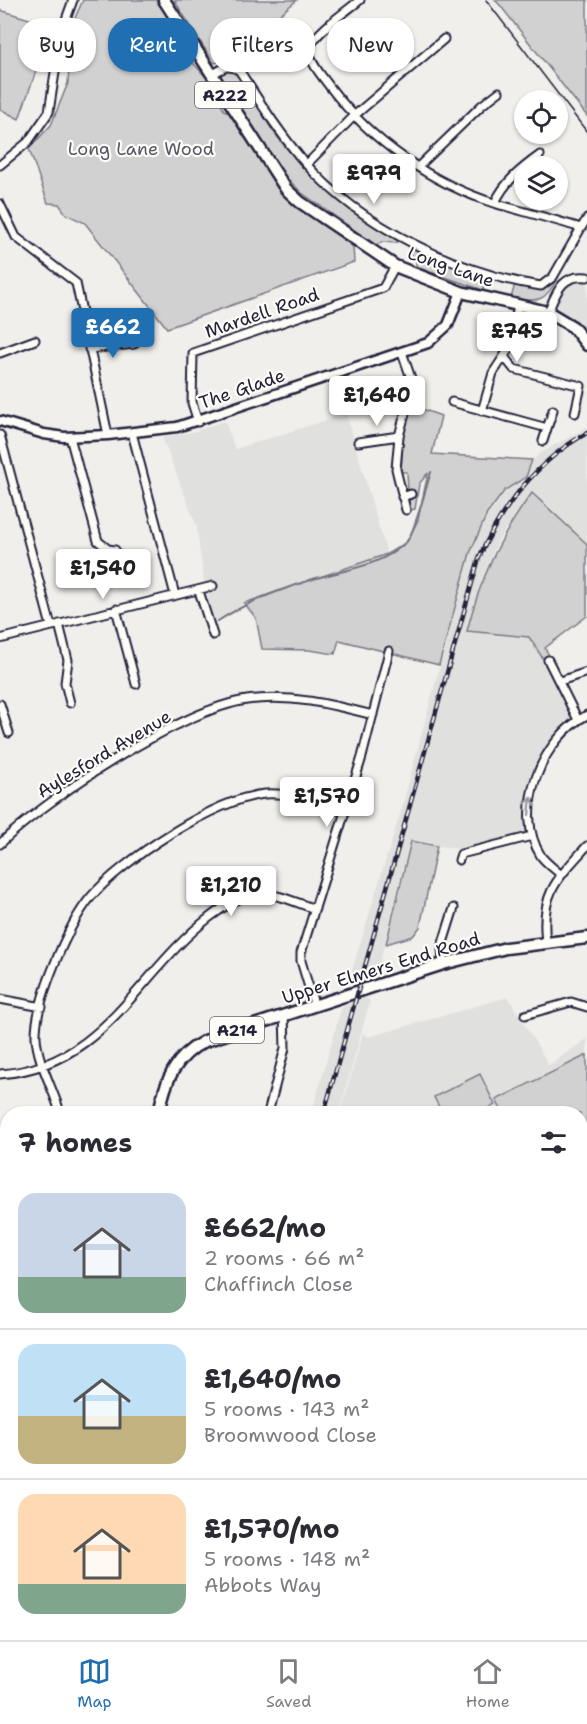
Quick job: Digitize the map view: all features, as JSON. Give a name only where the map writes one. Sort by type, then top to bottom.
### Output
[{"type":"main road","name":"Long Lane","points":[[164,0],[286,189],[300,202],[395,266],[461,292],[548,312],[573,327],[587,345]]},
{"type":"main road","name":"Upper Elmers End Road","points":[[161,1106],[169,1076],[192,1048],[284,1014],[443,964],[506,948],[587,938]]},
{"type":"street","points":[[2,161],[32,138],[50,110],[61,33],[73,0]]},
{"type":"street","points":[[360,0],[320,33],[309,52],[326,81],[355,115],[391,150],[418,167],[495,203],[581,228]]},
{"type":"street","points":[[307,164],[355,115],[444,39]]},
{"type":"street","points":[[212,75],[224,67],[231,66],[239,70],[276,125],[307,164],[353,206],[406,239],[466,267],[541,286],[553,277],[587,219]]},
{"type":"street","points":[[418,167],[482,105],[499,92]]},
{"type":"street","points":[[495,203],[499,194],[519,171],[540,155]]},
{"type":"street","points":[[0,204],[12,232],[19,240],[65,272],[76,283],[108,435]]},
{"type":"street","name":"Mardell Road","points":[[198,422],[193,408],[193,353],[383,288],[395,266]]},
{"type":"street","points":[[548,312],[565,280],[571,277],[587,277]]},
{"type":"street","name":"The Glade","points":[[0,421],[44,434],[70,437],[132,433],[198,422],[428,343],[440,335],[448,325],[461,292]]},
{"type":"street","points":[[482,411],[493,373],[505,358],[510,347],[518,305]]},
{"type":"street","points":[[0,353],[15,345],[34,340]]},
{"type":"street","points":[[89,349],[134,344]]},
{"type":"street","points":[[402,352],[413,384],[399,436],[396,469],[406,510]]},
{"type":"street","points":[[505,358],[514,369],[581,386],[575,413]]},
{"type":"street","points":[[452,402],[547,428]]},
{"type":"street","points":[[543,441],[553,410]]},
{"type":"street","points":[[132,433],[176,595]]},
{"type":"street","points":[[0,435],[55,625],[68,660],[65,683],[70,703]]},
{"type":"street","points":[[358,442],[399,436]]},
{"type":"street","points":[[70,437],[96,535],[103,546],[115,550]]},
{"type":"street","points":[[402,497],[411,494]]},
{"type":"street","points":[[0,639],[213,586]]},
{"type":"street","points":[[199,591],[213,635]]},
{"type":"street","points":[[116,609],[136,684]]},
{"type":"street","points":[[314,1004],[301,957],[373,715],[389,651]]},
{"type":"street","points":[[548,660],[578,720]]},
{"type":"street","points":[[560,681],[587,672]]},
{"type":"street","name":"Aylesford Avenue","points":[[0,844],[43,807],[141,745],[221,706],[244,700],[296,698],[373,715]]},
{"type":"street","points":[[0,704],[9,733]]},
{"type":"street","points":[[561,875],[541,856],[532,836],[528,807],[539,771],[559,739],[578,720],[587,715]]},
{"type":"street","points":[[58,1106],[36,1034],[42,1007],[59,954],[86,904],[111,877],[156,844],[213,811],[252,796],[286,796],[345,812]]},
{"type":"street","points":[[459,860],[461,854],[532,836]]},
{"type":"street","points":[[546,942],[544,910],[547,899],[561,875],[587,846]]},
{"type":"street","points":[[0,1074],[44,1065],[70,1054],[93,1037],[159,968],[186,936],[221,909],[248,895],[266,894],[315,909]]},
{"type":"street","points":[[443,964],[442,946],[454,908]]},
{"type":"street","points":[[0,999],[42,1007]]},
{"type":"street","points":[[525,1015],[571,1002],[587,1006]]},
{"type":"street","points":[[270,1106],[285,1048],[284,1014]]},
{"type":"shaded area","points":[[569,281],[587,281],[587,340],[558,311],[556,302]]},
{"type":"shaded area","points":[[346,414],[387,554],[244,603],[215,624],[205,588],[196,524],[162,437],[193,432],[225,421],[235,449]]},
{"type":"shaded area","points":[[587,427],[587,544],[531,493],[498,541],[482,578],[467,630],[529,637],[567,702],[572,720],[556,737],[534,773],[526,809],[529,833],[464,850],[410,841],[377,974],[367,979],[363,996],[370,1001],[341,1106],[314,1106],[341,1009],[353,999],[358,982],[350,977],[402,807],[470,553],[488,514],[506,491],[527,476],[533,461],[539,454]]},
{"type":"shaded area","points":[[508,997],[549,1065],[587,1039],[587,1106],[342,1106],[363,1033],[368,1037]]},
{"type":"green space","name":"Long Lane Wood","points":[[83,0],[156,0],[169,18],[108,18],[108,72],[198,72],[198,68],[208,79],[224,110],[234,116],[277,188],[353,247],[354,262],[167,328],[85,223],[66,214],[59,204],[48,203],[29,149],[51,125],[68,83],[69,72],[96,72],[96,18],[75,18]]},
{"type":"green space","points":[[174,0],[297,0],[275,18],[210,18],[210,57],[198,38],[198,18],[185,18]]},
{"type":"green space","points":[[495,0],[587,0],[587,116],[568,90]]},
{"type":"green space","points":[[0,10],[26,18],[18,18],[18,72],[36,72],[19,119],[0,109]]},
{"type":"green space","points":[[226,72],[236,75],[273,131],[300,163],[346,206],[398,241],[396,243],[382,242],[376,245],[302,193],[285,176],[219,76]]},
{"type":"green space","points":[[410,246],[465,271],[487,277],[483,290],[416,267],[416,260],[408,250]]},
{"type":"green space","points":[[557,279],[544,297],[534,300],[511,298],[515,284],[543,289]]},
{"type":"green space","points":[[411,405],[441,416],[432,454],[532,460],[526,477],[505,490],[487,514],[470,553],[439,665],[339,640],[335,654],[309,650],[262,649],[256,618],[244,603],[387,554],[407,542],[418,520],[428,473],[419,484],[415,509],[410,510],[409,501],[415,495],[414,490],[408,491],[407,472],[401,472],[403,438]]},
{"type":"green space","points":[[532,493],[587,544],[587,616],[545,648],[551,659],[545,662],[529,637],[467,631],[492,559],[510,525]]},
{"type":"green space","points":[[411,841],[437,846],[420,927],[413,936],[386,944]]},
{"type":"green space","points":[[587,1055],[587,1106],[499,1106],[496,1100]]},
{"type":"green space","points":[[480,1074],[495,1105],[438,1106],[434,1097]]},
{"type":"waterway","points":[[218,621],[274,593],[374,562],[397,550],[410,537],[431,472]]},
{"type":"tram line","points":[[486,0],[587,132]]},
{"type":"railway","points":[[326,1106],[479,558],[498,521],[523,486],[553,457],[587,433]]}]
